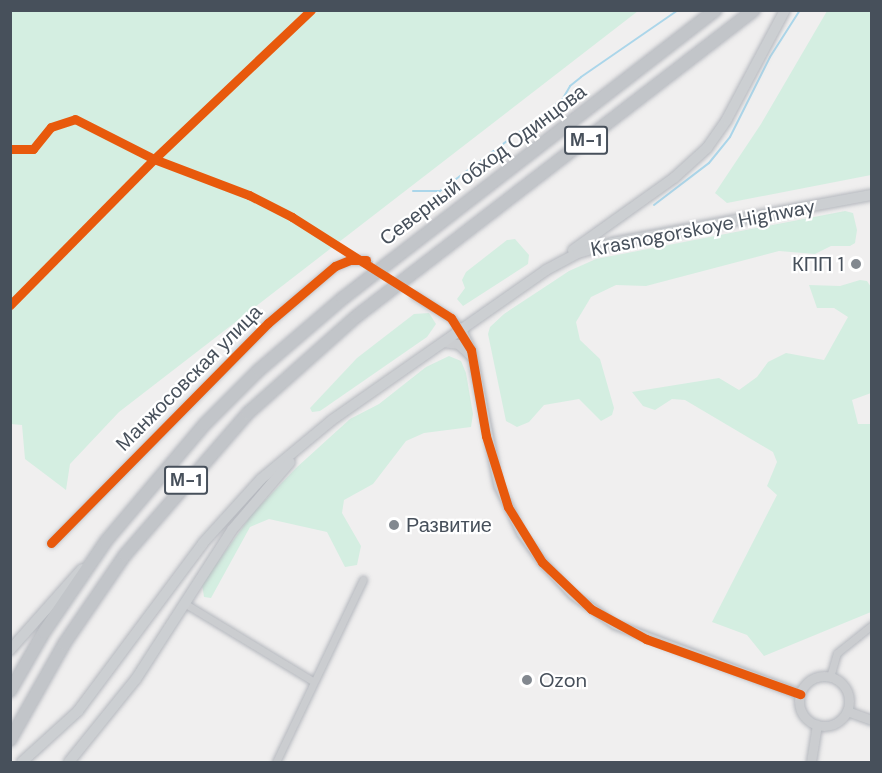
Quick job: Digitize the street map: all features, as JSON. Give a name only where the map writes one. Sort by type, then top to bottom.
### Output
[{"type":"highway","name":"Северный обход Одинцова","points":[[10,691],[44,632],[106,541],[205,424],[293,338],[716,10]]},
{"type":"highway","name":"М-1","points":[[10,740],[64,644],[119,563],[172,496],[248,413],[357,315],[754,10]]},
{"type":"main road","points":[[546,270],[665,185],[699,156],[727,119],[785,10]]},
{"type":"main road","name":"Krasnogorskoye Highway","points":[[363,398],[546,270],[578,253],[612,243],[872,195]]},
{"type":"main road","points":[[69,762],[124,696],[184,603],[267,486],[363,398]]},
{"type":"main road","points":[[22,762],[40,748],[98,687],[203,543],[241,499],[281,460],[363,398]]},
{"type":"main road","points":[[10,650],[106,541]]},
{"type":"street","name":"Манжосовская улица","points":[[51,543],[268,323],[335,266],[350,260],[366,260]]},
{"type":"street","points":[[414,295],[450,318],[461,329],[474,365],[490,455],[508,507],[542,562],[572,594],[614,624],[646,639],[800,694]]},
{"type":"street","points":[[442,342],[464,348],[474,365]]},
{"type":"street","points":[[276,762],[363,580]]},
{"type":"street","points":[[184,603],[313,681]]},
{"type":"street","points":[[830,677],[837,653],[872,625]]},
{"type":"street","points":[[830,677],[846,690],[847,711],[837,722],[816,724],[804,716],[800,694],[815,678],[830,677]]},
{"type":"street","points":[[847,711],[872,720]]},
{"type":"street","points":[[811,762],[816,724]]},
{"type":"green space","points":[[10,11],[638,11],[119,412],[70,464],[66,490],[25,459],[22,425],[11,424]]},
{"type":"green space","points":[[827,11],[871,11],[871,175],[727,203],[715,193],[761,124]]},
{"type":"green space","points":[[845,211],[853,213],[857,230],[855,243],[850,246],[831,246],[815,254],[779,251],[646,286],[616,285],[591,297],[576,322],[580,340],[600,359],[614,408],[612,415],[601,421],[579,399],[544,405],[529,422],[517,427],[506,421],[488,334],[490,327],[504,314],[569,271],[596,259]]},
{"type":"green space","points":[[515,239],[529,255],[528,264],[463,306],[457,299],[465,288],[462,280],[466,272],[507,240]]},
{"type":"green space","points":[[860,280],[867,281],[871,287],[871,393],[852,400],[858,424],[871,424],[871,612],[764,656],[747,635],[712,622],[777,495],[767,486],[777,462],[773,452],[685,400],[672,399],[655,410],[643,406],[632,392],[719,378],[739,390],[757,377],[768,362],[786,353],[824,360],[848,317],[834,308],[817,308],[809,285],[840,286]]},
{"type":"green space","points":[[429,313],[436,324],[427,337],[320,411],[312,412],[310,408],[357,358],[414,314]]},
{"type":"green space","points":[[449,356],[461,361],[466,373],[473,414],[471,427],[424,433],[406,441],[373,484],[344,500],[342,513],[361,546],[357,565],[345,567],[327,532],[269,519],[250,527],[211,598],[204,597],[202,584],[252,514],[296,468],[350,419],[379,404],[426,367]]},
{"type":"waterway","points":[[413,191],[440,191],[562,100],[570,86],[581,77],[678,10]]},
{"type":"waterway","points":[[654,205],[709,163],[730,137],[770,57],[800,10]]},
{"type":"tunnel","points":[[366,260],[414,295]]},
{"type":"cycle path","points":[[311,10],[154,159],[249,195],[292,217],[451,318],[471,350],[486,436],[508,507],[542,562],[591,609],[646,639],[800,694]]},
{"type":"cycle path","points":[[10,149],[33,149],[51,127],[75,119],[154,159],[10,305]]},
{"type":"cycle path","points":[[51,543],[268,323],[335,266],[350,260],[366,260]]},
{"type":"place","name":"КПП 1","points":[[856,264]]},
{"type":"place","name":"Развитие","points":[[394,525]]},
{"type":"place","name":"Ozon","points":[[527,680]]}]
